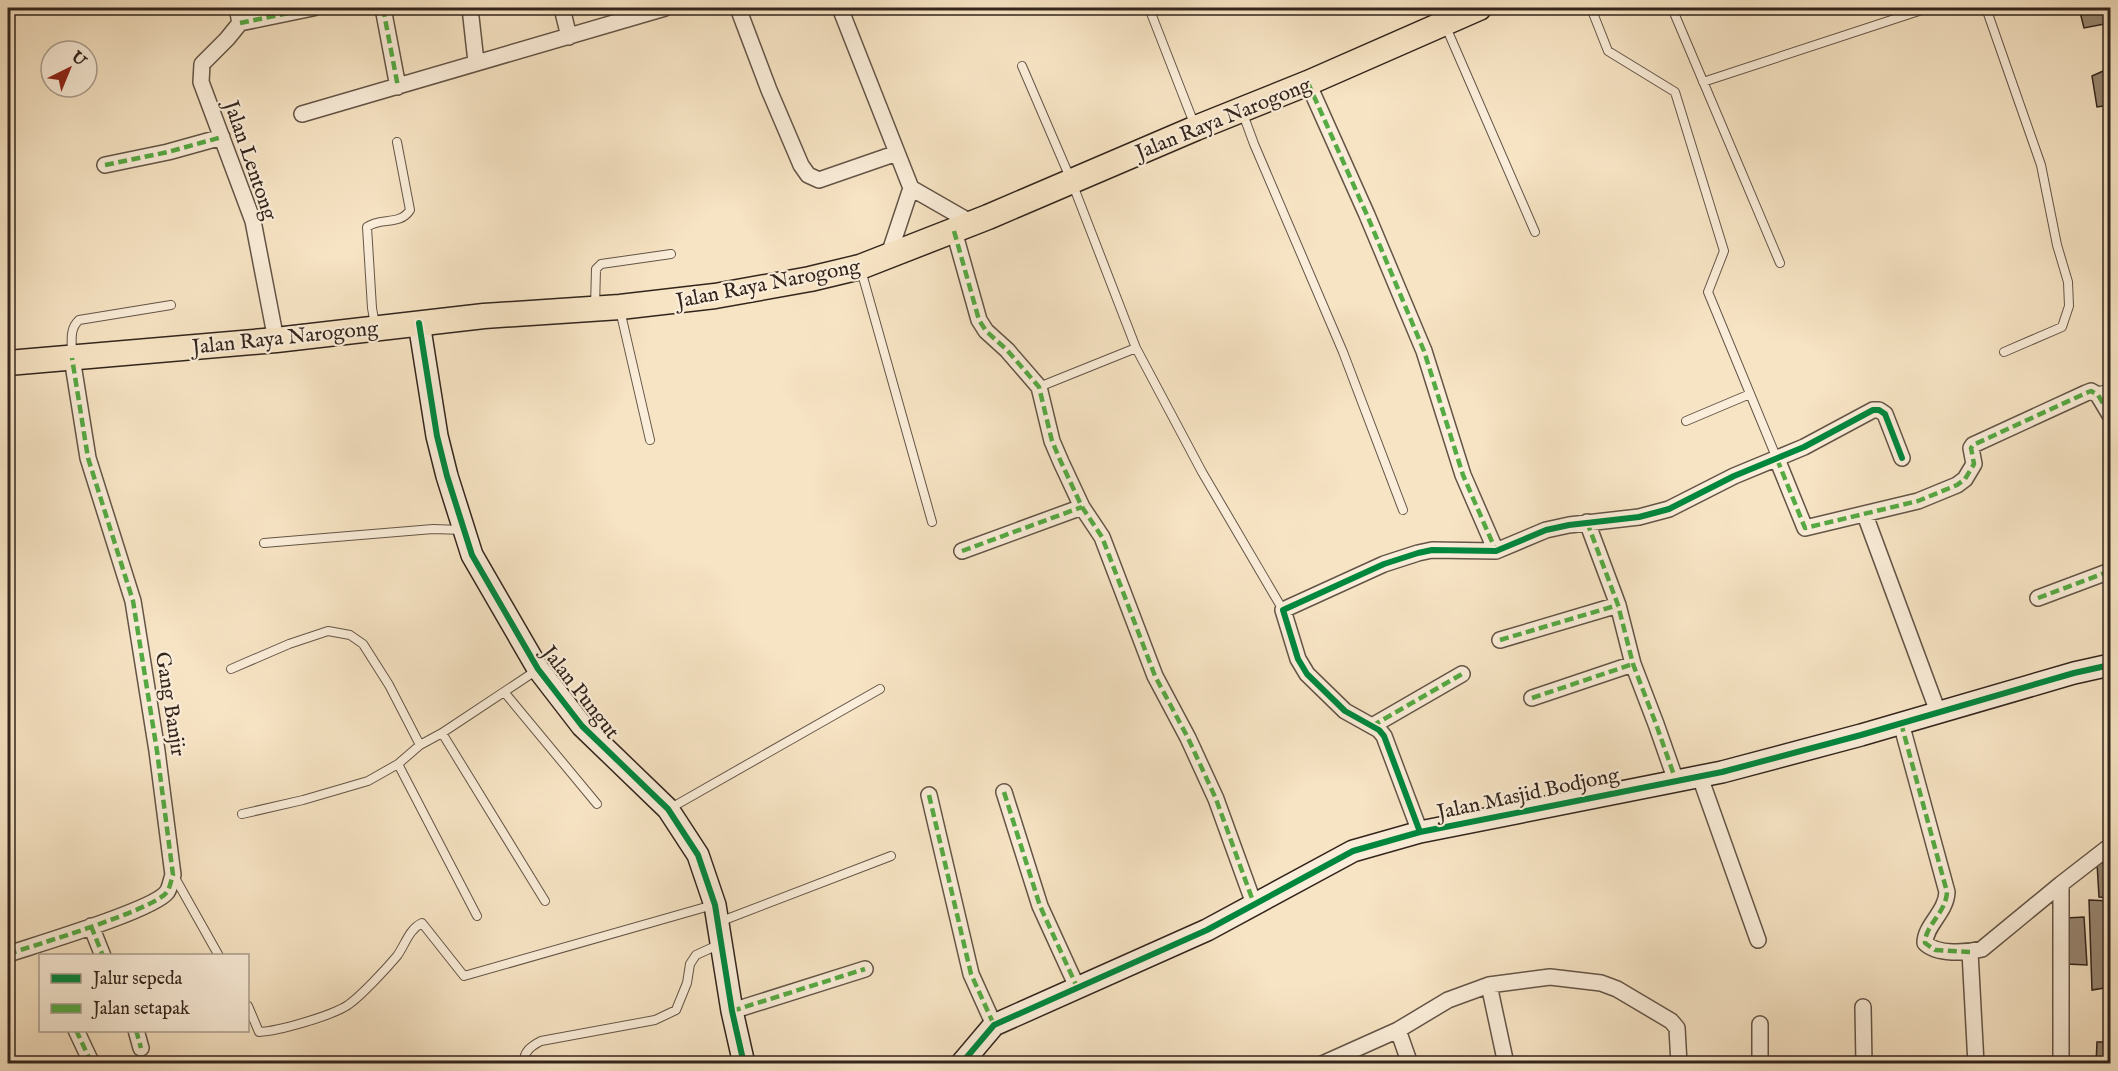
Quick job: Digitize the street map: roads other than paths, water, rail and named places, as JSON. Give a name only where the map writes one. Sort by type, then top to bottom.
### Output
[{"type":"main road","name":"Jalan Raya Narogong","points":[[8,363],[276,340],[484,316],[620,307],[715,297],[861,267],[963,227],[1308,83],[1459,13]]},
{"type":"street","points":[[237,8],[240,23],[309,8]]},
{"type":"street","points":[[383,8],[398,87]]},
{"type":"street","points":[[470,8],[476,62]]},
{"type":"street","points":[[562,8],[569,37]]},
{"type":"street","points":[[302,114],[665,8]]},
{"type":"street","points":[[738,8],[769,90],[801,165],[808,175],[819,180],[897,153]]},
{"type":"street","points":[[846,9],[911,188],[963,227],[979,320],[986,331],[1007,350],[1039,387],[1052,441],[1082,507],[1102,537],[1155,676],[1188,738],[1216,800],[1254,904]]},
{"type":"street","name":"Jalan Lentong","points":[[240,23],[202,64],[201,82],[253,221],[276,340]]},
{"type":"street","points":[[1308,83],[1424,351],[1463,475],[1496,551]]},
{"type":"street","points":[[105,165],[168,152],[222,137]]},
{"type":"street","points":[[888,257],[911,188]]},
{"type":"street","name":"Jalan Pungut","points":[[419,323],[436,436],[472,555],[538,669],[582,726],[668,809],[698,855],[718,923],[732,1011],[744,1064]]},
{"type":"street","name":"Gang Banjir","points":[[72,358],[88,459],[133,601],[157,751],[173,875]]},
{"type":"street","points":[[1777,459],[1805,528],[1918,501],[1957,485],[1965,479],[1974,464],[1971,448],[1973,445],[2086,393],[2098,395],[2110,415]]},
{"type":"street","points":[[1420,832],[1384,736],[1372,726],[1345,711],[1307,675],[1298,659],[1282,610],[1401,558],[1432,550],[1496,551],[1546,530],[1587,522],[1639,517],[1669,509],[1734,476],[1804,447],[1876,409],[1885,414],[1902,458]]},
{"type":"street","points":[[962,551],[1082,507]]},
{"type":"street","points":[[1864,515],[1938,711]]},
{"type":"street","points":[[1587,522],[1618,605],[1632,664],[1676,781]]},
{"type":"street","points":[[2038,598],[2110,571]]},
{"type":"street","points":[[1500,640],[1618,605]]},
{"type":"street","points":[[1532,698],[1632,664]]},
{"type":"street","name":"Jalan Masjid Bodjong","points":[[961,1064],[994,1025],[1207,930],[1353,851],[1420,832],[1700,777],[2110,665]]},
{"type":"street","points":[[1372,726],[1462,674]]},
{"type":"street","points":[[1901,723],[1947,892],[1943,910],[1925,936],[1925,943],[1935,950],[1970,952],[1982,949],[2110,846]]},
{"type":"street","points":[[1700,777],[1758,940]]},
{"type":"street","points":[[1004,792],[1040,906],[1077,987]]},
{"type":"street","points":[[929,795],[970,974],[994,1025]]},
{"type":"street","points":[[8,954],[39,950],[91,926],[156,901],[167,892],[173,875]]},
{"type":"street","points":[[2061,884],[2061,1064]]},
{"type":"street","points":[[91,926],[102,954]]},
{"type":"street","points":[[1970,952],[1976,1064]]},
{"type":"street","points":[[732,1011],[864,969]]},
{"type":"street","points":[[1322,1064],[1398,1030],[1448,1000],[1489,985],[1550,977],[1601,983],[1617,989],[1671,1021],[1677,1028],[1679,1064]]},
{"type":"street","points":[[1489,985],[1506,1064]]},
{"type":"street","points":[[1863,1007],[1864,1064]]},
{"type":"street","points":[[1760,1024],[1760,1064]]},
{"type":"street","points":[[1398,1030],[1410,1064]]},
{"type":"street","points":[[77,1032],[92,1064]]},
{"type":"street","points":[[137,1032],[141,1048]]},
{"type":"lane","points":[[1149,8],[1196,128]]},
{"type":"lane","points":[[1591,8],[1608,51],[1674,92],[1724,251],[1708,292],[1777,459]]},
{"type":"lane","points":[[1672,8],[1780,262]]},
{"type":"lane","points":[[1703,82],[1928,8]]},
{"type":"lane","points":[[1986,8],[2041,165],[2057,245],[2068,282],[2069,306],[2062,327],[2004,352]]},
{"type":"lane","points":[[1459,13],[1535,232]]},
{"type":"lane","points":[[1022,66],[1071,180],[1136,348],[1202,472],[1282,610]]},
{"type":"lane","points":[[1241,110],[1343,352],[1403,510]]},
{"type":"lane","points":[[376,329],[372,308],[366,232],[367,227],[371,224],[401,219],[410,210],[398,142]]},
{"type":"lane","points":[[595,309],[596,269],[601,264],[671,254]]},
{"type":"lane","points":[[861,267],[932,522]]},
{"type":"lane","points":[[72,358],[71,333],[75,322],[171,306]]},
{"type":"lane","points":[[620,307],[650,440]]},
{"type":"lane","points":[[1039,387],[1136,348]]},
{"type":"lane","points":[[2093,393],[2110,388]]},
{"type":"lane","points":[[1686,421],[1750,394]]},
{"type":"lane","points":[[264,543],[434,529],[465,530]]},
{"type":"lane","points":[[231,669],[328,631],[350,635],[363,644],[389,685],[420,745]]},
{"type":"lane","points":[[242,814],[303,800],[368,781],[398,764],[420,745],[505,693],[538,669]]},
{"type":"lane","points":[[668,809],[880,689]]},
{"type":"lane","points":[[505,693],[597,804]]},
{"type":"lane","points":[[442,733],[545,901]]},
{"type":"lane","points":[[398,764],[477,916]]},
{"type":"lane","points":[[249,1008],[260,1032],[274,1031],[311,1020],[347,1005],[399,954],[407,938],[422,923],[464,976],[718,923],[891,856]]},
{"type":"lane","points":[[173,875],[218,954]]},
{"type":"lane","points":[[524,1064],[526,1053],[531,1046],[541,1041],[655,1020],[676,1010],[687,983],[690,963],[718,923]]}]
